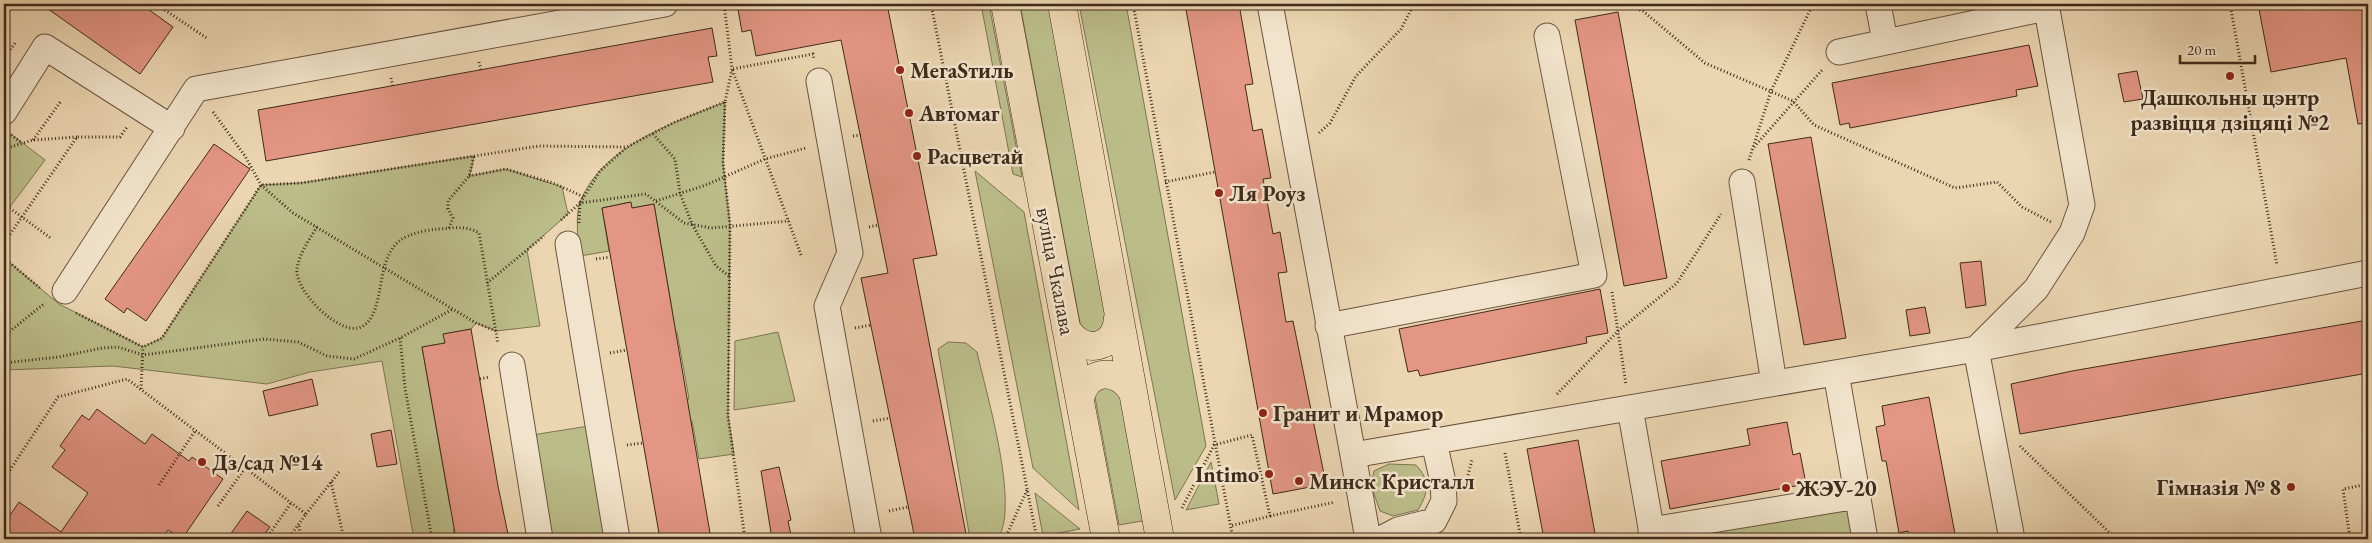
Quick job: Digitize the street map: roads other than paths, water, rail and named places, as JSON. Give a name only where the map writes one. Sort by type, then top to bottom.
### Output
[{"type":"main road","name":"вуліца Чкалава","points":[[1005,4],[1106,539]]},
{"type":"main road","points":[[1062,4],[1160,539]]},
{"type":"main road","points":[[1066,328],[1078,342],[1087,346],[1096,346],[1106,343],[1113,336],[1118,328],[1118,318]]},
{"type":"main road","points":[[1080,399],[1081,391],[1090,379],[1105,374],[1121,378],[1132,391]]},
{"type":"lane","points":[[64,301],[196,90],[665,4]]},
{"type":"lane","points":[[1270,4],[1368,539]]},
{"type":"lane","points":[[1878,4],[1885,41]]},
{"type":"lane","points":[[1839,52],[2046,6],[2082,205],[2072,233],[2036,289],[1976,348]]},
{"type":"lane","points":[[1328,326],[1594,275],[1547,36]]},
{"type":"lane","points":[[4,112],[45,47],[172,128]]},
{"type":"lane","points":[[819,81],[850,253],[827,306],[869,539]]},
{"type":"lane","points":[[1742,182],[1774,383]]},
{"type":"lane","points":[[563,233],[617,539]]},
{"type":"lane","points":[[1353,455],[1976,348],[2368,273]]},
{"type":"lane","points":[[1976,348],[2012,539]]},
{"type":"lane","points":[[512,365],[540,539]]},
{"type":"lane","points":[[1836,373],[1865,539]]},
{"type":"lane","points":[[1630,408],[1652,534],[1858,496]]},
{"type":"lane","points":[[1395,536],[1431,533],[1444,502],[1443,482],[1434,442]]},
{"type":"place","name":"МегаSтиль","points":[[900,70]]},
{"type":"place","name":"Дашкольны цэнтр развіцця дзіцяці №2","points":[[2230,76]]},
{"type":"place","name":"Автомаг","points":[[909,113]]},
{"type":"place","name":"Расцветай","points":[[917,156]]},
{"type":"place","name":"Ля Роуз","points":[[1219,193]]},
{"type":"place","name":"Гранит и Мрамор","points":[[1263,413]]},
{"type":"place","name":"Дз/сад №14","points":[[202,462]]},
{"type":"place","name":"Intimo","points":[[1269,474]]},
{"type":"place","name":"Минск Кристалл","points":[[1299,481]]},
{"type":"place","name":"Гімназія № 8","points":[[2291,487]]},
{"type":"place","name":"ЖЭУ-20","points":[[1786,488]]}]
